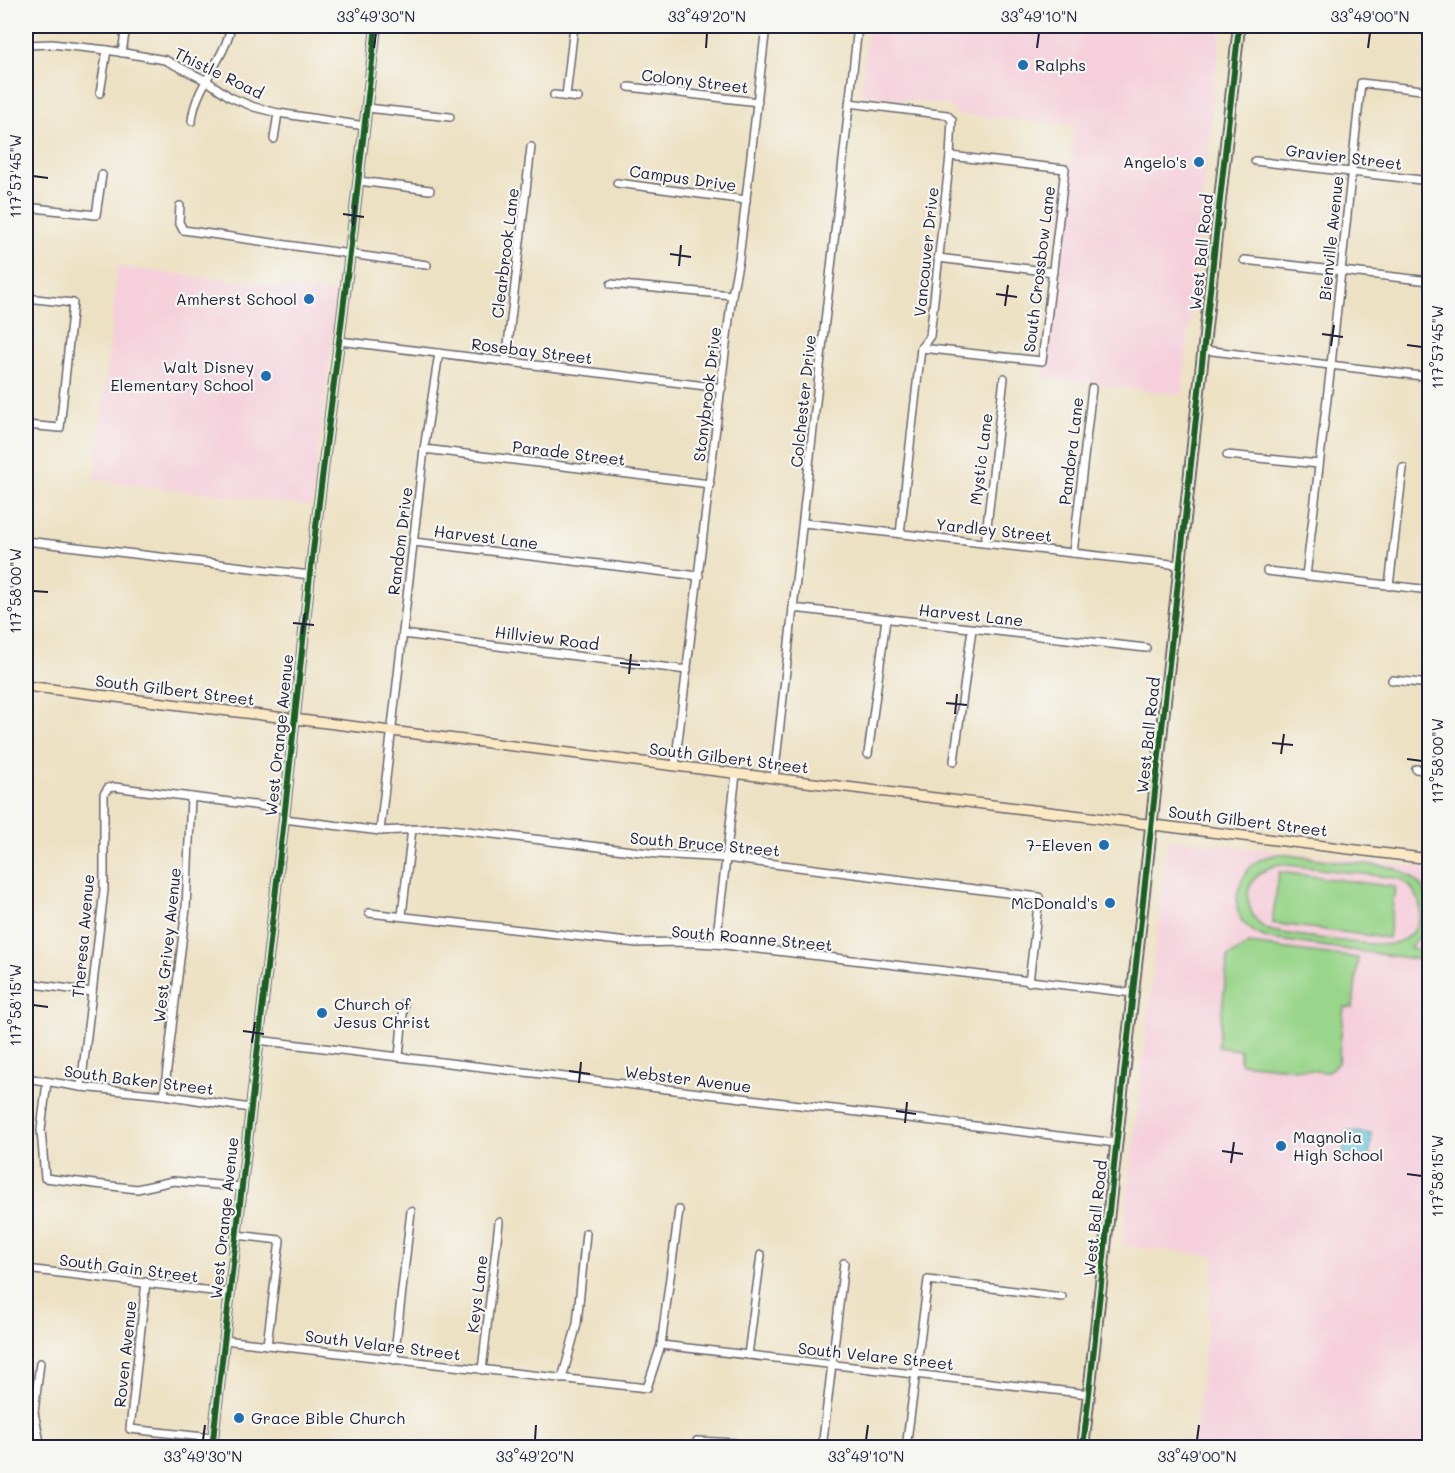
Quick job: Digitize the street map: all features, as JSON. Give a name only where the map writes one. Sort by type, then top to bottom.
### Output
[{"type":"main road","name":"West Ball Road","points":[[1083,1448],[1239,26]]},
{"type":"street","points":[[26,36],[27,26]]},
{"type":"street","points":[[122,52],[126,26]]},
{"type":"street","points":[[192,121],[193,106],[228,40],[231,26]]},
{"type":"street","name":"West Orange Avenue","points":[[212,1443],[284,819],[309,575],[359,181],[376,26]]},
{"type":"street","points":[[566,96],[574,26]]},
{"type":"street","name":"Stonybrook Drive","points":[[675,766],[766,26]]},
{"type":"street","name":"Colchester Drive","points":[[774,778],[858,26]]},
{"type":"street","name":"Thistle Road","points":[[26,45],[51,44],[107,50],[165,60],[207,81],[230,97],[254,107],[278,113],[364,126]]},
{"type":"street","points":[[100,93],[107,50]]},
{"type":"street","name":"Bienville Avenue","points":[[1306,576],[1361,83],[1430,92]]},
{"type":"street","name":"Colony Street","points":[[629,87],[758,102]]},
{"type":"street","points":[[554,95],[578,98]]},
{"type":"street","name":"Vancouver Drive","points":[[849,103],[947,115],[952,120],[930,336],[921,348],[900,534]]},
{"type":"street","points":[[367,108],[450,117]]},
{"type":"street","points":[[274,139],[278,113]]},
{"type":"street","name":"Clearbrook Lane","points":[[506,362],[531,147]]},
{"type":"street","name":"South Crossbow Lane","points":[[921,348],[1042,361],[1065,169],[950,156]]},
{"type":"street","name":"Gravier Street","points":[[1255,160],[1430,181]]},
{"type":"street","points":[[26,207],[96,215],[102,175]]},
{"type":"street","points":[[359,181],[430,190]]},
{"type":"street","name":"Campus Drive","points":[[617,183],[746,200]]},
{"type":"street","points":[[180,206],[179,222],[183,230],[428,265]]},
{"type":"street","points":[[938,258],[1053,272]]},
{"type":"street","points":[[1244,260],[1430,281]]},
{"type":"street","points":[[611,285],[732,295]]},
{"type":"street","points":[[26,298],[73,303],[60,428],[26,425]]},
{"type":"street","name":"Rosebay Street","points":[[339,341],[722,388]]},
{"type":"street","points":[[1204,350],[1430,377]]},
{"type":"street","name":"Random Drive","points":[[380,831],[424,449],[439,353]]},
{"type":"street","name":"Mystic Lane","points":[[985,543],[1004,378]]},
{"type":"street","name":"Pandora Lane","points":[[1073,553],[1092,388]]},
{"type":"street","name":"Parade Street","points":[[424,449],[710,484]]},
{"type":"street","points":[[1227,455],[1319,464]]},
{"type":"street","points":[[1389,585],[1403,468]]},
{"type":"street","name":"Yardley Street","points":[[804,523],[1180,565]]},
{"type":"street","points":[[26,541],[309,575]]},
{"type":"street","name":"Harvest Lane","points":[[414,542],[699,576]]},
{"type":"street","points":[[1267,571],[1430,590]]},
{"type":"street","name":"Harvest Lane","points":[[793,608],[1146,648]]},
{"type":"street","points":[[868,754],[886,619]]},
{"type":"street","points":[[954,761],[972,629]]},
{"type":"street","name":"Hillview Road","points":[[403,634],[687,670]]},
{"type":"street","points":[[1392,680],[1430,684]]},
{"type":"street","name":"South Gilbert Street","points":[[26,686],[1430,859]]},
{"type":"street","points":[[1416,769],[1430,771]]},
{"type":"street","points":[[716,944],[736,774]]},
{"type":"street","name":"Theresa Avenue","points":[[81,1087],[104,890],[103,799],[108,789],[114,787],[191,797]]},
{"type":"street","points":[[191,797],[285,809]]},
{"type":"street","name":"West Grivey Avenue","points":[[164,1095],[186,908],[191,797]]},
{"type":"street","name":"South Bruce Street","points":[[284,819],[380,831],[442,828],[657,854],[726,858],[1039,897],[1029,982]]},
{"type":"street","points":[[402,915],[412,829]]},
{"type":"street","name":"South Roanne Street","points":[[369,913],[637,943],[716,944],[1133,993]]},
{"type":"street","points":[[26,983],[92,992]]},
{"type":"street","points":[[399,1057],[404,1003]]},
{"type":"street","name":"Webster Avenue","points":[[257,1040],[1117,1143]]},
{"type":"street","name":"South Baker Street","points":[[26,1078],[250,1108]]},
{"type":"street","points":[[46,1082],[41,1130],[45,1178],[137,1189],[173,1181],[241,1187]]},
{"type":"street","points":[[661,1345],[679,1210]]},
{"type":"street","points":[[394,1360],[411,1211]]},
{"type":"street","name":"Keys Lane","points":[[482,1370],[500,1222]]},
{"type":"street","points":[[562,1379],[577,1324],[586,1233]]},
{"type":"street","points":[[236,1235],[280,1240],[267,1345]]},
{"type":"street","points":[[748,1355],[760,1255]]},
{"type":"street","points":[[822,1448],[844,1263]]},
{"type":"street","name":"South Gain Street","points":[[26,1269],[229,1293]]},
{"type":"street","points":[[906,1448],[928,1280],[1062,1297]]},
{"type":"street","name":"Roven Avenue","points":[[146,1282],[130,1429],[212,1443]]},
{"type":"street","name":"South Velare Street","points":[[224,1340],[647,1388],[661,1345],[1089,1394]]},
{"type":"street","points":[[40,1363],[33,1413],[41,1448]]},
{"type":"street","points":[[696,1444],[735,1443]]},
{"type":"shaded area","points":[[868,26],[1221,26],[1182,395],[1043,377],[1074,127],[957,114],[950,106],[944,104],[864,95],[861,91]]},
{"type":"shaded area","points":[[118,267],[337,293],[311,506],[95,480]]},
{"type":"shaded area","name":"Magnolia High School","points":[[1168,839],[1429,868],[1429,1447],[1194,1447],[1215,1256],[1122,1245]]},
{"type":"green space","points":[[1279,854],[1385,866],[1411,877],[1420,885],[1428,905],[1424,927],[1410,948],[1429,951],[1429,961],[1271,939],[1252,931],[1243,922],[1237,907],[1241,882],[1256,862]],"holes":[[[1279,864],[1397,878],[1415,893],[1420,913],[1418,923],[1412,932],[1391,944],[1331,940],[1269,930],[1257,921],[1248,897],[1251,885],[1258,875]]]},
{"type":"green space","points":[[1279,872],[1395,887],[1388,938],[1272,923]]},
{"type":"green space","points":[[1249,944],[1358,958],[1353,1008],[1344,1007],[1338,1063],[1327,1072],[1240,1063],[1240,1050],[1218,1047],[1228,957]]},
{"type":"water","points":[[1346,1131],[1372,1134],[1369,1157],[1343,1155]]},
{"type":"cycle path","points":[[212,1448],[310,575],[376,26]]},
{"type":"cycle path","points":[[1083,1448],[1239,26]]},
{"type":"place","name":"Ralphs","points":[[1023,65]]},
{"type":"place","name":"Angelo's","points":[[1199,162]]},
{"type":"place","name":"Amherst School","points":[[309,299]]},
{"type":"place","name":"Walt Disney Elementary School","points":[[266,376]]},
{"type":"place","name":"7-Eleven","points":[[1104,845]]},
{"type":"place","name":"McDonald's","points":[[1110,903]]},
{"type":"place","name":"Church of Jesus Christ","points":[[322,1013]]},
{"type":"place","name":"Magnolia High School","points":[[1281,1146]]},
{"type":"place","name":"Grace Bible Church","points":[[239,1418]]}]
